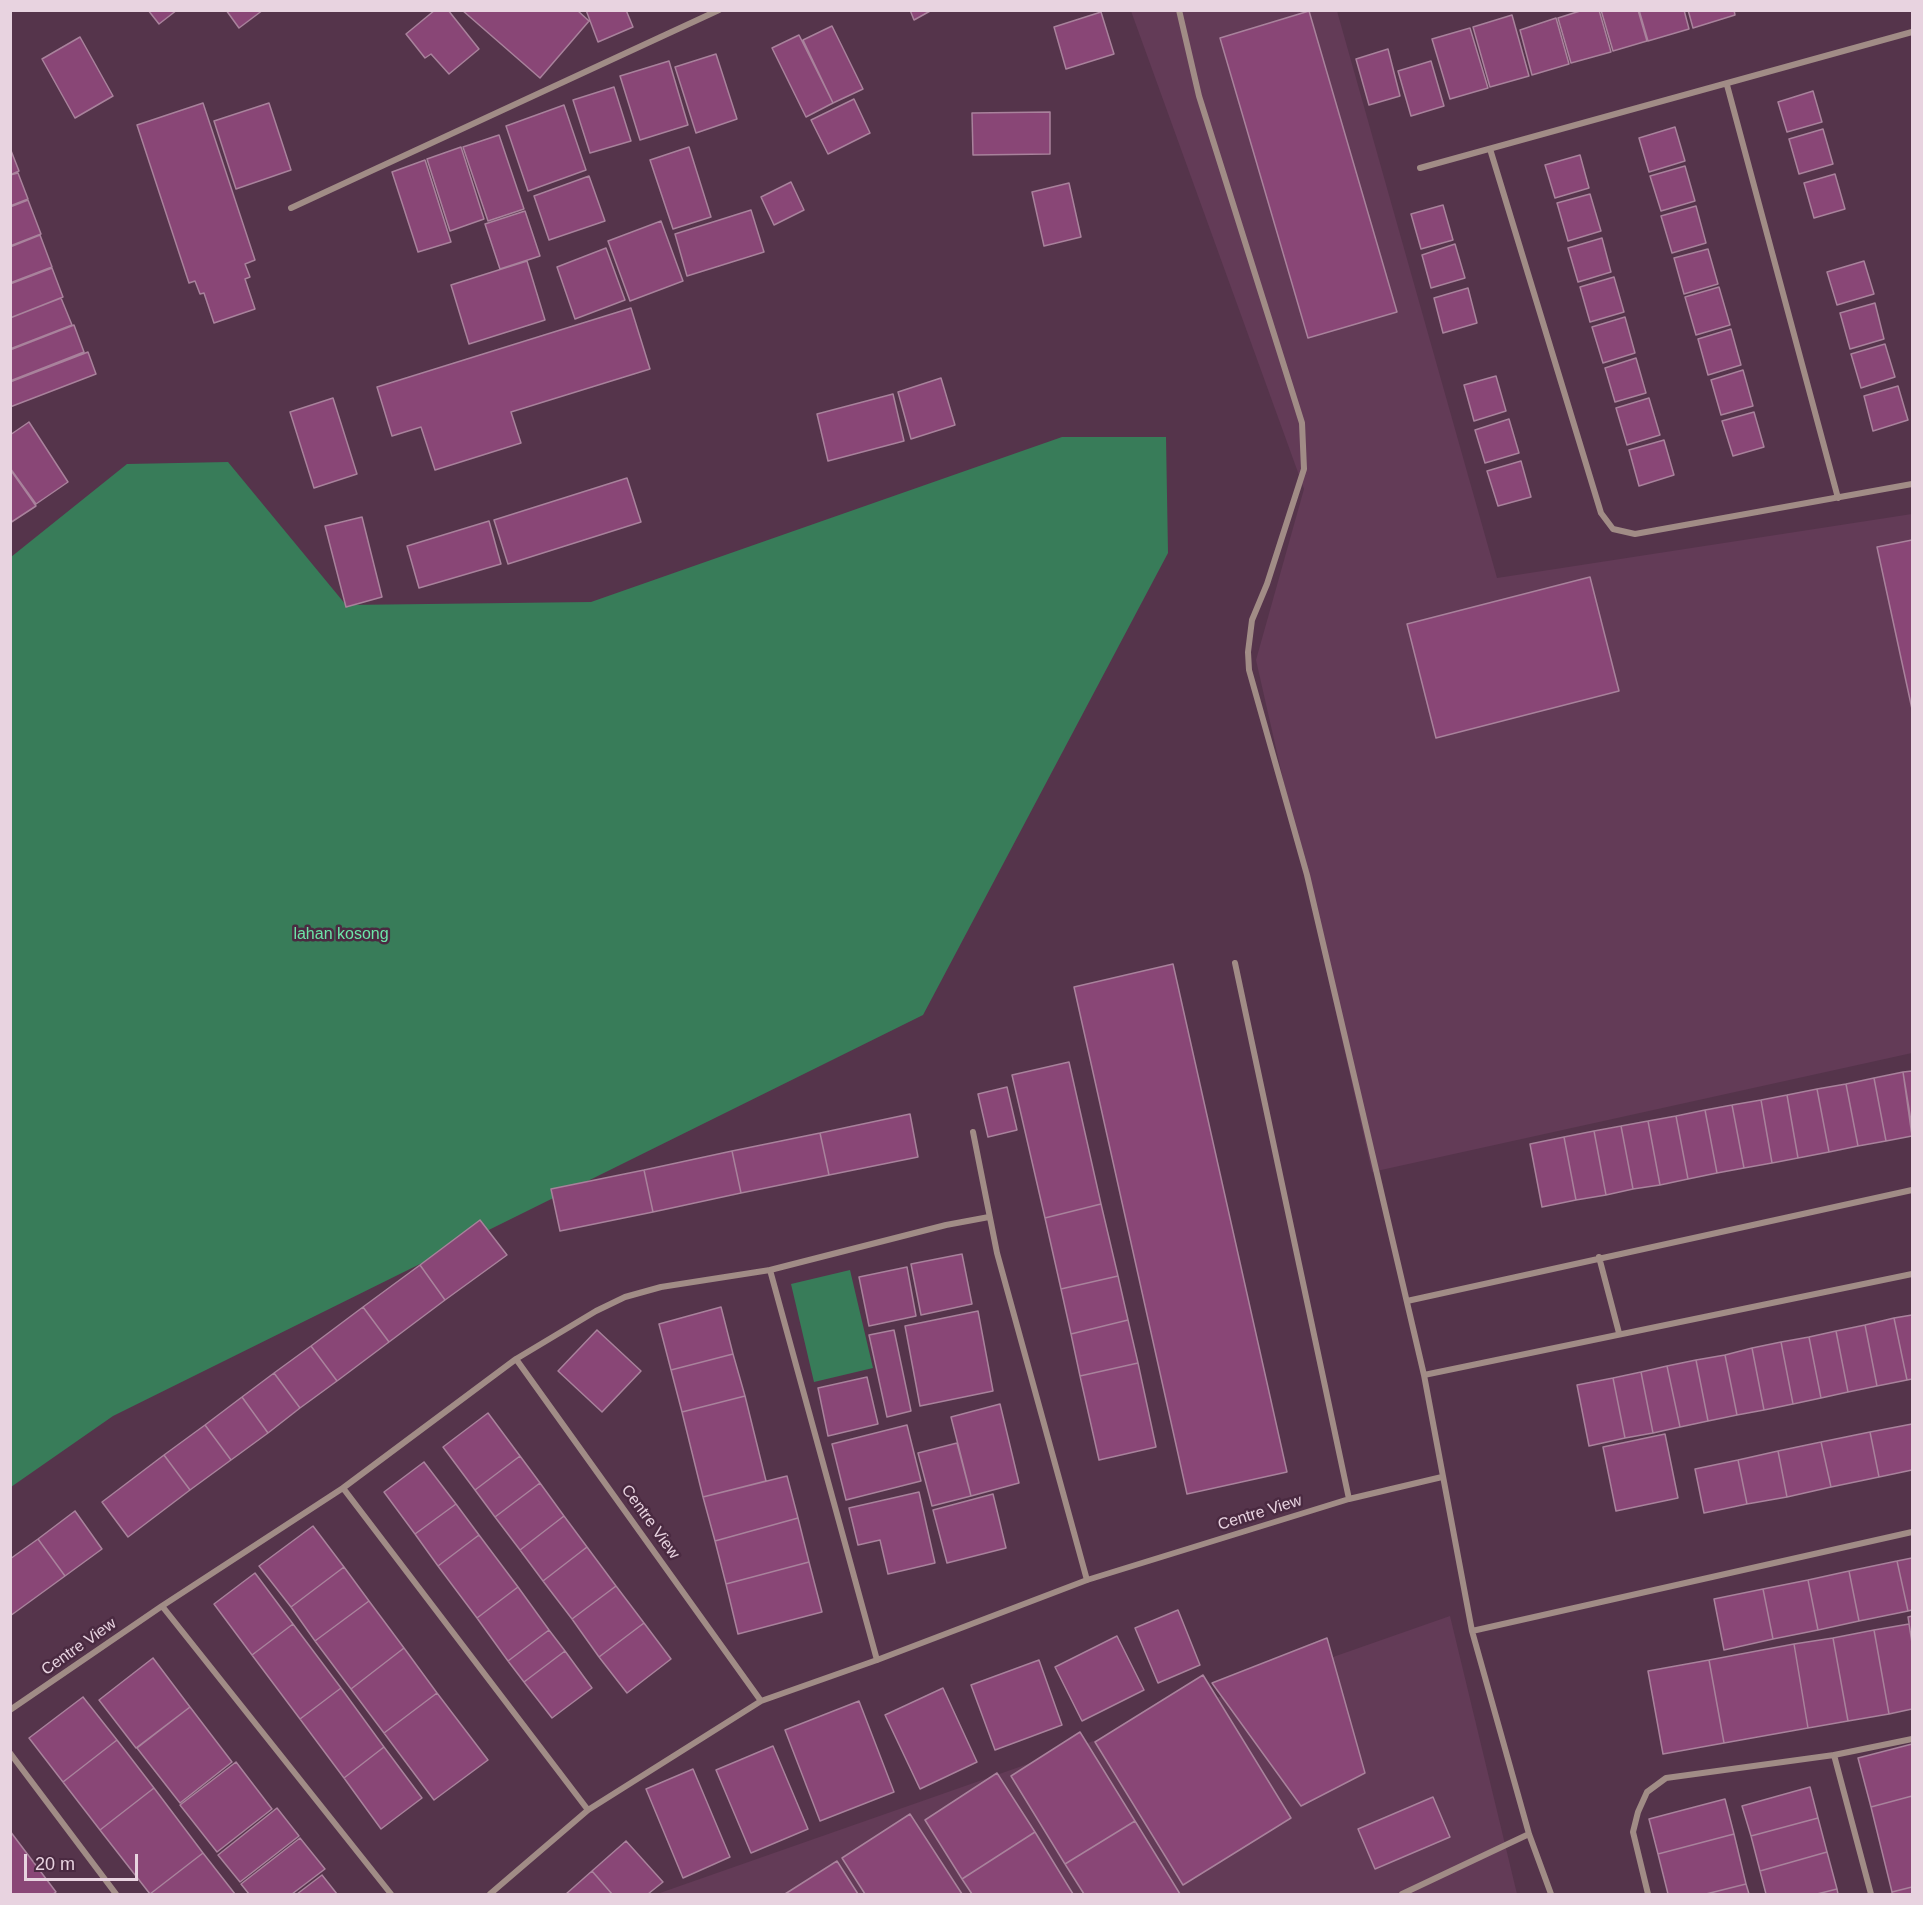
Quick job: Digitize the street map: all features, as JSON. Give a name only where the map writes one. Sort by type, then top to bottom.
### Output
[{"type":"street","points":[[291,208],[719,10]]},
{"type":"street","points":[[1179,10],[1199,96],[1302,423],[1304,469],[1267,584],[1252,620],[1249,670],[1307,875],[1407,1301],[1424,1375],[1472,1631],[1529,1834],[1551,1894]]},
{"type":"street","points":[[1420,168],[1727,86],[1912,32]]},
{"type":"street","points":[[1727,86],[1838,498]]},
{"type":"street","points":[[1490,149],[1600,513],[1614,529],[1635,534],[1912,484]]},
{"type":"street","points":[[1235,963],[1349,1499]]},
{"type":"street","points":[[973,1132],[989,1217],[1087,1580]]},
{"type":"street","points":[[1407,1301],[1912,1190]]},
{"type":"street","name":"Centre View","points":[[10,1710],[162,1606],[344,1488],[516,1359],[596,1311],[626,1297],[662,1287],[770,1270],[989,1217]]},
{"type":"street","points":[[1599,1257],[1619,1333]]},
{"type":"street","points":[[770,1270],[877,1660]]},
{"type":"street","points":[[1424,1375],[1912,1274]]},
{"type":"street","name":"Centre View","points":[[516,1359],[762,1701]]},
{"type":"street","name":"Centre View","points":[[490,1894],[588,1810],[762,1701],[1087,1580],[1349,1499],[1443,1477]]},
{"type":"street","points":[[344,1488],[588,1810]]},
{"type":"street","points":[[1472,1631],[1912,1532]]},
{"type":"street","points":[[162,1606],[391,1894]]},
{"type":"street","points":[[1648,1894],[1633,1832],[1638,1812],[1647,1792],[1666,1778],[1834,1755],[1912,1739]]},
{"type":"street","points":[[10,1753],[116,1894]]},
{"type":"street","points":[[1834,1755],[1871,1894]]},
{"type":"street","points":[[1402,1894],[1529,1834]]},
{"type":"shaded area","points":[[1131,11],[1337,11],[1497,578],[1912,514],[1912,1053],[1372,1172],[1256,660],[1304,489]]},
{"type":"shaded area","points":[[1450,1616],[1517,1894],[657,1894]]},
{"type":"green space","name":"lahan kosong","points":[[1062,437],[1166,437],[1168,553],[923,1015],[113,1416],[11,1487],[11,557],[127,464],[228,462],[346,605],[591,602]]},
{"type":"green space","points":[[850,1270],[873,1368],[814,1382],[791,1284]]},
{"type":"building","points":[[148,10],[177,10],[159,24]]},
{"type":"building","points":[[226,10],[263,10],[239,28]]},
{"type":"building","points":[[435,10],[448,10],[479,49],[449,74],[431,54],[425,58],[406,34]]},
{"type":"building","points":[[462,10],[577,10],[589,21],[540,78]]},
{"type":"building","points":[[586,10],[626,10],[633,27],[598,42]]},
{"type":"building","points":[[910,10],[932,10],[914,20]]},
{"type":"building","points":[[1583,10],[1599,10],[1611,52],[1571,63],[1558,18]]},
{"type":"building","points":[[1601,10],[1638,10],[1647,41],[1613,51]]},
{"type":"building","points":[[1639,10],[1684,10],[1689,29],[1648,41]]},
{"type":"building","points":[[1688,10],[1734,10],[1735,15],[1693,28]]},
{"type":"building","points":[[1309,11],[1397,312],[1308,338],[1220,38]]},
{"type":"building","points":[[1101,12],[1114,54],[1066,69],[1054,27]]},
{"type":"building","points":[[1512,15],[1529,76],[1490,87],[1473,27]]},
{"type":"building","points":[[1556,18],[1569,64],[1532,75],[1520,30]]},
{"type":"building","points":[[832,26],[863,89],[833,103],[803,40]]},
{"type":"building","points":[[1470,28],[1488,88],[1450,99],[1432,39]]},
{"type":"building","points":[[799,35],[833,103],[806,117],[772,48]]},
{"type":"building","points":[[80,37],[113,96],[75,118],[42,59]]},
{"type":"building","points":[[1388,49],[1400,96],[1369,105],[1356,59]]},
{"type":"building","points":[[716,54],[737,119],[696,133],[675,67]]},
{"type":"building","points":[[669,61],[688,125],[640,140],[620,76]]},
{"type":"building","points":[[1431,61],[1444,106],[1411,116],[1398,71]]},
{"type":"building","points":[[614,87],[631,141],[590,153],[573,100]]},
{"type":"building","points":[[1813,91],[1822,122],[1787,132],[1778,102]]},
{"type":"building","points":[[854,99],[870,133],[828,154],[811,120]]},
{"type":"building","points":[[203,103],[255,260],[245,264],[250,277],[245,279],[255,309],[214,323],[204,293],[200,294],[195,281],[189,283],[137,125]]},
{"type":"building","points":[[269,103],[291,170],[236,189],[214,121]]},
{"type":"building","points":[[564,105],[586,170],[528,191],[506,126]]},
{"type":"building","points":[[1050,112],[1050,154],[973,155],[972,113]]},
{"type":"building","points":[[1675,127],[1685,161],[1649,172],[1639,138]]},
{"type":"building","points":[[1823,129],[1833,164],[1799,174],[1789,139]]},
{"type":"building","points":[[499,135],[524,209],[488,221],[463,147]]},
{"type":"building","points":[[461,147],[484,219],[450,231],[427,159]]},
{"type":"building","points":[[689,147],[711,217],[673,229],[650,160]]},
{"type":"building","points":[[10,148],[19,171],[10,175]]},
{"type":"building","points":[[1580,155],[1589,188],[1555,198],[1545,165]]},
{"type":"building","points":[[425,160],[451,242],[418,252],[392,172]]},
{"type":"building","points":[[1685,166],[1695,201],[1661,211],[1650,176]]},
{"type":"building","points":[[18,173],[28,199],[10,206],[10,175]]},
{"type":"building","points":[[1835,174],[1845,209],[1814,218],[1804,183]]},
{"type":"building","points":[[589,176],[605,221],[549,240],[534,196]]},
{"type":"building","points":[[791,182],[804,210],[774,225],[761,197]]},
{"type":"building","points":[[1069,183],[1081,237],[1044,246],[1032,192]]},
{"type":"building","points":[[1590,194],[1601,231],[1568,241],[1557,203]]},
{"type":"building","points":[[28,200],[41,234],[10,246],[10,207]]},
{"type":"building","points":[[1443,205],[1453,240],[1421,249],[1411,214]]},
{"type":"building","points":[[1696,206],[1706,243],[1672,253],[1661,216]]},
{"type":"building","points":[[751,210],[764,252],[687,276],[675,234]]},
{"type":"building","points":[[525,211],[540,256],[500,269],[485,224]]},
{"type":"building","points":[[661,221],[683,281],[630,301],[608,241]]},
{"type":"building","points":[[40,235],[52,267],[10,283],[10,247]]},
{"type":"building","points":[[1602,238],[1611,272],[1578,282],[1568,248]]},
{"type":"building","points":[[1455,244],[1465,278],[1431,288],[1422,255]]},
{"type":"building","points":[[606,248],[625,300],[575,319],[557,267]]},
{"type":"building","points":[[1708,249],[1718,284],[1684,294],[1674,258]]},
{"type":"building","points":[[527,261],[545,320],[469,344],[451,285]]},
{"type":"building","points":[[1864,261],[1874,294],[1837,305],[1827,272]]},
{"type":"building","points":[[52,268],[63,297],[10,318],[10,284]]},
{"type":"building","points":[[1614,277],[1624,312],[1590,322],[1580,287]]},
{"type":"building","points":[[1719,287],[1730,325],[1696,335],[1685,297]]},
{"type":"building","points":[[1468,288],[1477,323],[1443,333],[1434,298]]},
{"type":"building","points":[[61,298],[72,325],[10,349],[10,318]]},
{"type":"building","points":[[1875,303],[1884,339],[1850,349],[1840,313]]},
{"type":"building","points":[[631,308],[650,369],[511,412],[521,443],[435,470],[421,427],[392,436],[377,387]]},
{"type":"building","points":[[1625,317],[1635,353],[1603,363],[1592,327]]},
{"type":"building","points":[[74,325],[84,352],[10,381],[10,350]]},
{"type":"building","points":[[1731,329],[1741,365],[1708,375],[1698,339]]},
{"type":"building","points":[[1885,344],[1895,377],[1861,388],[1851,354]]},
{"type":"building","points":[[88,352],[96,374],[10,407],[10,382]]},
{"type":"building","points":[[1636,358],[1646,393],[1615,402],[1605,368]]},
{"type":"building","points":[[1743,370],[1753,406],[1721,415],[1711,380]]},
{"type":"building","points":[[1496,376],[1506,411],[1474,421],[1464,385]]},
{"type":"building","points":[[941,378],[955,425],[911,439],[898,392]]},
{"type":"building","points":[[1898,386],[1908,420],[1873,431],[1864,396]]},
{"type":"building","points":[[893,394],[904,441],[828,461],[817,414]]},
{"type":"building","points":[[333,398],[357,474],[314,488],[290,412]]},
{"type":"building","points":[[1649,398],[1660,435],[1627,445],[1616,408]]},
{"type":"building","points":[[1754,412],[1764,447],[1733,456],[1722,421]]},
{"type":"building","points":[[1509,419],[1519,453],[1485,463],[1475,430]]},
{"type":"building","points":[[29,422],[68,482],[36,504],[10,468],[10,435]]},
{"type":"building","points":[[1664,440],[1674,475],[1639,486],[1629,450]]},
{"type":"building","points":[[1521,461],[1531,497],[1498,506],[1487,471]]},
{"type":"building","points":[[10,469],[36,506],[10,523]]},
{"type":"building","points":[[627,478],[641,522],[508,564],[494,520]]},
{"type":"building","points":[[362,517],[382,597],[346,607],[325,526]]},
{"type":"building","points":[[489,521],[501,564],[419,588],[407,546]]},
{"type":"building","points":[[1912,540],[1912,709],[1877,547]]},
{"type":"building","points":[[1590,577],[1619,691],[1436,738],[1407,624]]},
{"type":"building","points":[[1173,964],[1287,1472],[1187,1494],[1074,987]]},
{"type":"building","points":[[1069,1062],[1101,1204],[1045,1218],[1012,1075]]},
{"type":"building","points":[[1912,1071],[1912,1127],[1903,1072]]},
{"type":"building","points":[[1903,1072],[1912,1136],[1886,1141],[1874,1078]]},
{"type":"building","points":[[1874,1078],[1886,1141],[1858,1146],[1846,1084]]},
{"type":"building","points":[[1846,1084],[1858,1146],[1829,1152],[1817,1089]]},
{"type":"building","points":[[1007,1087],[1017,1130],[988,1137],[978,1094]]},
{"type":"building","points":[[1817,1089],[1829,1152],[1798,1158],[1787,1095]]},
{"type":"building","points":[[1787,1095],[1798,1158],[1772,1163],[1761,1100]]},
{"type":"building","points":[[1761,1100],[1772,1163],[1744,1168],[1732,1105]]},
{"type":"building","points":[[1732,1105],[1744,1168],[1717,1173],[1705,1110]]},
{"type":"building","points":[[1705,1110],[1717,1173],[1688,1179],[1676,1116]]},
{"type":"building","points":[[910,1114],[918,1157],[829,1175],[820,1133]]},
{"type":"building","points":[[1676,1116],[1688,1179],[1660,1185],[1648,1121]]},
{"type":"building","points":[[1648,1121],[1660,1185],[1633,1189],[1621,1126]]},
{"type":"building","points":[[1621,1126],[1633,1189],[1606,1195],[1594,1131]]},
{"type":"building","points":[[1594,1131],[1606,1195],[1576,1200],[1564,1137]]},
{"type":"building","points":[[820,1133],[829,1175],[741,1193],[732,1151]]},
{"type":"building","points":[[1564,1137],[1576,1200],[1542,1207],[1530,1144]]},
{"type":"building","points":[[732,1151],[741,1193],[653,1212],[644,1170]]},
{"type":"building","points":[[644,1170],[653,1212],[560,1231],[551,1189]]},
{"type":"building","points":[[1101,1204],[1118,1276],[1061,1289],[1045,1218]]},
{"type":"building","points":[[480,1220],[507,1255],[445,1300],[420,1265]]},
{"type":"building","points":[[962,1254],[972,1304],[921,1315],[911,1264]]},
{"type":"building","points":[[420,1265],[445,1300],[389,1342],[363,1307]]},
{"type":"building","points":[[907,1267],[916,1316],[869,1326],[859,1277]]},
{"type":"building","points":[[1118,1276],[1128,1320],[1071,1334],[1061,1289]]},
{"type":"building","points":[[363,1307],[389,1342],[337,1381],[311,1346]]},
{"type":"building","points":[[721,1307],[733,1354],[671,1370],[659,1324]]},
{"type":"building","points":[[978,1311],[993,1391],[920,1406],[905,1326]]},
{"type":"building","points":[[1912,1315],[1912,1379],[1907,1380],[1894,1318]]},
{"type":"building","points":[[1894,1318],[1907,1380],[1877,1386],[1865,1325]]},
{"type":"building","points":[[1128,1320],[1138,1363],[1080,1376],[1071,1334]]},
{"type":"building","points":[[1865,1325],[1877,1386],[1848,1392],[1836,1331]]},
{"type":"building","points":[[597,1330],[641,1371],[602,1412],[558,1371]]},
{"type":"building","points":[[894,1330],[911,1411],[887,1417],[869,1335]]},
{"type":"building","points":[[1836,1331],[1848,1392],[1821,1398],[1809,1337]]},
{"type":"building","points":[[1809,1337],[1821,1398],[1793,1404],[1781,1342]]},
{"type":"building","points":[[1781,1342],[1793,1404],[1764,1410],[1752,1348]]},
{"type":"building","points":[[311,1346],[337,1381],[300,1408],[274,1373]]},
{"type":"building","points":[[1752,1348],[1764,1410],[1737,1415],[1725,1355]]},
{"type":"building","points":[[733,1354],[745,1396],[682,1412],[671,1370]]},
{"type":"building","points":[[1725,1355],[1737,1415],[1708,1421],[1696,1360]]},
{"type":"building","points":[[1696,1360],[1708,1421],[1680,1427],[1667,1366]]},
{"type":"building","points":[[1138,1363],[1156,1447],[1099,1460],[1080,1376]]},
{"type":"building","points":[[1667,1366],[1680,1427],[1653,1433],[1641,1372]]},
{"type":"building","points":[[1641,1372],[1653,1433],[1625,1438],[1613,1378]]},
{"type":"building","points":[[274,1373],[300,1408],[268,1433],[242,1397]]},
{"type":"building","points":[[867,1377],[878,1424],[828,1436],[818,1388]]},
{"type":"building","points":[[1613,1378],[1625,1438],[1589,1446],[1577,1385]]},
{"type":"building","points":[[745,1396],[766,1481],[703,1497],[682,1412]]},
{"type":"building","points":[[242,1397],[268,1433],[231,1460],[205,1425]]},
{"type":"building","points":[[1000,1404],[1019,1483],[971,1496],[951,1417]]},
{"type":"building","points":[[488,1413],[520,1456],[475,1490],[443,1447]]},
{"type":"building","points":[[1912,1424],[1912,1470],[1879,1477],[1870,1432]]},
{"type":"building","points":[[205,1425],[231,1460],[190,1490],[164,1455]]},
{"type":"building","points":[[907,1425],[921,1481],[846,1500],[832,1444]]},
{"type":"building","points":[[1870,1432],[1879,1477],[1831,1487],[1821,1442]]},
{"type":"building","points":[[1665,1434],[1678,1498],[1616,1511],[1603,1447]]},
{"type":"building","points":[[1821,1442],[1831,1487],[1787,1497],[1778,1451]]},
{"type":"building","points":[[957,1443],[971,1496],[932,1506],[918,1453]]},
{"type":"building","points":[[1778,1451],[1787,1497],[1747,1504],[1738,1460]]},
{"type":"building","points":[[164,1455],[190,1490],[128,1537],[102,1502]]},
{"type":"building","points":[[520,1456],[540,1483],[495,1517],[475,1490]]},
{"type":"building","points":[[1738,1460],[1747,1504],[1704,1513],[1695,1469]]},
{"type":"building","points":[[424,1462],[456,1504],[415,1534],[384,1492]]},
{"type":"building","points":[[787,1476],[798,1518],[715,1541],[703,1497]]},
{"type":"building","points":[[540,1483],[564,1516],[520,1550],[495,1517]]},
{"type":"building","points":[[919,1492],[935,1563],[888,1574],[880,1540],[858,1545],[849,1508]]},
{"type":"building","points":[[993,1494],[1006,1548],[947,1563],[933,1510]]},
{"type":"building","points":[[456,1504],[479,1535],[438,1566],[415,1534]]},
{"type":"building","points":[[75,1511],[102,1549],[65,1576],[38,1539]]},
{"type":"building","points":[[564,1516],[587,1547],[543,1581],[520,1550]]},
{"type":"building","points":[[798,1518],[809,1562],[726,1584],[715,1541]]},
{"type":"building","points":[[313,1526],[344,1567],[291,1607],[259,1566]]},
{"type":"building","points":[[479,1535],[518,1587],[477,1618],[438,1566]]},
{"type":"building","points":[[38,1539],[65,1576],[10,1616],[10,1559]]},
{"type":"building","points":[[587,1547],[616,1586],[572,1619],[543,1581]]},
{"type":"building","points":[[1912,1558],[1912,1610],[1908,1611],[1897,1561]]},
{"type":"building","points":[[1897,1561],[1908,1611],[1859,1621],[1849,1571]]},
{"type":"building","points":[[809,1562],[822,1612],[738,1634],[726,1584]]},
{"type":"building","points":[[344,1567],[369,1601],[315,1641],[291,1607]]},
{"type":"building","points":[[1849,1571],[1859,1621],[1818,1630],[1808,1580]]},
{"type":"building","points":[[255,1573],[293,1624],[252,1655],[214,1604]]},
{"type":"building","points":[[1808,1580],[1818,1630],[1773,1639],[1763,1589]]},
{"type":"building","points":[[616,1586],[644,1623],[599,1657],[572,1619]]},
{"type":"building","points":[[518,1587],[549,1630],[508,1661],[477,1618]]},
{"type":"building","points":[[1763,1589],[1773,1639],[1724,1650],[1714,1599]]},
{"type":"building","points":[[369,1601],[404,1648],[351,1689],[315,1641]]},
{"type":"building","points":[[1178,1610],[1200,1665],[1158,1683],[1135,1628]]},
{"type":"building","points":[[1912,1616],[1912,1643],[1908,1617]]},
{"type":"building","points":[[644,1623],[671,1659],[627,1693],[599,1657]]},
{"type":"building","points":[[293,1624],[341,1688],[300,1719],[252,1655]]},
{"type":"building","points":[[1909,1624],[1912,1643],[1912,1709],[1889,1714],[1874,1630]]},
{"type":"building","points":[[549,1630],[565,1651],[524,1682],[508,1661]]},
{"type":"building","points":[[1874,1630],[1889,1714],[1848,1721],[1833,1638]]},
{"type":"building","points":[[1117,1636],[1144,1690],[1082,1721],[1055,1667]]},
{"type":"building","points":[[1327,1638],[1365,1773],[1301,1806],[1212,1683]]},
{"type":"building","points":[[1833,1638],[1848,1721],[1808,1728],[1794,1644]]},
{"type":"building","points":[[1794,1644],[1808,1728],[1724,1743],[1709,1660]]},
{"type":"building","points":[[404,1648],[437,1693],[384,1733],[351,1689]]},
{"type":"building","points":[[565,1651],[592,1688],[552,1718],[524,1682]]},
{"type":"building","points":[[153,1658],[190,1707],[136,1748],[99,1700]]},
{"type":"building","points":[[1039,1660],[1062,1725],[995,1750],[971,1685]]},
{"type":"building","points":[[1709,1660],[1724,1743],[1663,1754],[1648,1671]]},
{"type":"building","points":[[1203,1675],[1291,1818],[1183,1885],[1095,1742]]},
{"type":"building","points":[[341,1688],[384,1747],[344,1778],[300,1719]]},
{"type":"building","points":[[943,1688],[977,1762],[920,1789],[885,1715]]},
{"type":"building","points":[[437,1693],[488,1760],[434,1800],[384,1733]]},
{"type":"building","points":[[83,1697],[117,1740],[63,1782],[29,1738]]},
{"type":"building","points":[[859,1701],[894,1792],[820,1821],[785,1730]]},
{"type":"building","points":[[190,1707],[232,1762],[180,1803],[137,1748]]},
{"type":"building","points":[[1080,1732],[1135,1821],[1065,1864],[1011,1776]]},
{"type":"building","points":[[117,1740],[154,1788],[100,1830],[63,1782]]},
{"type":"building","points":[[1912,1744],[1912,1796],[1871,1807],[1858,1758]]},
{"type":"building","points":[[773,1746],[808,1829],[751,1853],[716,1770]]},
{"type":"building","points":[[384,1747],[422,1798],[381,1829],[344,1778]]},
{"type":"building","points":[[236,1762],[272,1809],[217,1852],[180,1805]]},
{"type":"building","points":[[693,1769],[730,1857],[683,1878],[646,1789]]},
{"type":"building","points":[[997,1773],[1035,1832],[962,1879],[925,1820]]},
{"type":"building","points":[[1810,1787],[1818,1818],[1751,1836],[1742,1806]]},
{"type":"building","points":[[154,1788],[203,1853],[150,1894],[100,1830]]},
{"type":"building","points":[[1912,1796],[1912,1887],[1892,1892],[1871,1807]]},
{"type":"building","points":[[1433,1797],[1450,1837],[1375,1869],[1358,1829]]},
{"type":"building","points":[[1725,1799],[1734,1834],[1658,1854],[1649,1819]]},
{"type":"building","points":[[277,1808],[299,1836],[240,1882],[218,1855]]},
{"type":"building","points":[[910,1814],[962,1894],[865,1894],[842,1858]]},
{"type":"building","points":[[1818,1818],[1827,1852],[1760,1871],[1751,1836]]},
{"type":"building","points":[[1135,1821],[1180,1894],[1084,1894],[1065,1864]]},
{"type":"building","points":[[10,1831],[56,1892],[53,1894],[10,1894]]},
{"type":"building","points":[[1035,1832],[1073,1894],[972,1894],[962,1879]]},
{"type":"building","points":[[1734,1834],[1746,1884],[1706,1894],[1668,1894],[1658,1854]]},
{"type":"building","points":[[300,1838],[325,1869],[292,1894],[249,1894],[241,1884]]},
{"type":"building","points":[[626,1841],[663,1882],[648,1894],[612,1894],[592,1871]]},
{"type":"building","points":[[1827,1852],[1837,1889],[1817,1894],[1766,1894],[1760,1871]]},
{"type":"building","points":[[203,1853],[235,1894],[150,1894]]},
{"type":"building","points":[[837,1861],[858,1894],[785,1894]]},
{"type":"building","points":[[592,1871],[612,1894],[566,1894]]},
{"type":"building","points":[[322,1875],[337,1894],[297,1894]]},
{"type":"building","points":[[1746,1884],[1749,1894],[1706,1894]]},
{"type":"building","points":[[1912,1887],[1912,1894],[1892,1894],[1892,1892]]},
{"type":"building","points":[[1837,1889],[1838,1894],[1817,1894]]}]
